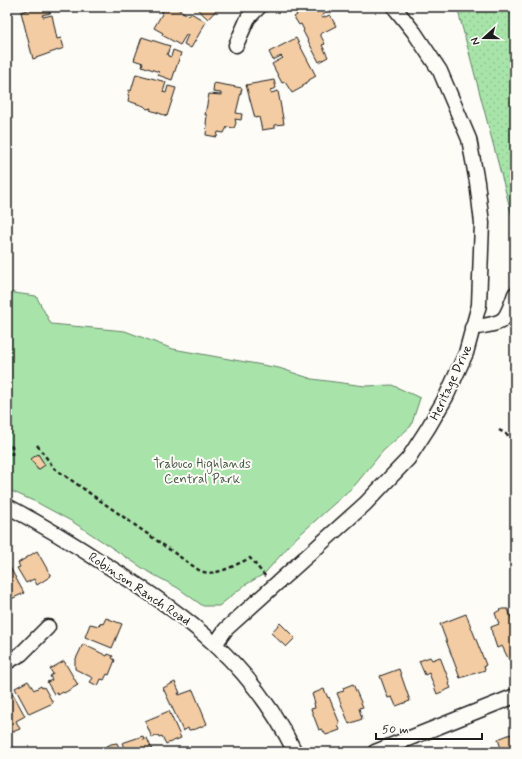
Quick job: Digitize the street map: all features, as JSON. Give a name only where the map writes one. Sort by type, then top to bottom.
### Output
[{"type":"street","points":[[236,45],[248,18],[259,7]]},
{"type":"street","name":"Heritage Drive","points":[[216,643],[226,629],[365,504],[408,459],[446,397],[466,353],[479,305],[482,223],[478,182],[469,139],[440,71],[414,32],[394,7]]},
{"type":"street","points":[[472,328],[499,323],[507,316],[515,294]]},
{"type":"street","name":"Robinson Ranch Road","points":[[7,506],[43,525],[154,595],[216,643],[263,696],[282,726],[295,752]]},
{"type":"street","points":[[7,662],[21,654],[48,627]]},
{"type":"street","points":[[375,752],[515,696]]},
{"type":"path","points":[[499,430],[515,439]]},
{"type":"path","points":[[12,445],[12,455]]},
{"type":"path","points":[[37,445],[54,468],[200,572],[207,574],[215,573],[250,558],[264,574]]},
{"type":"green space","points":[[457,7],[515,7],[515,227]]},
{"type":"green space","name":"Trabuco Highlands Central Park","points":[[7,292],[36,296],[51,324],[125,331],[173,349],[279,368],[312,379],[365,386],[392,385],[420,398],[411,426],[383,451],[355,485],[296,538],[264,574],[245,585],[219,606],[203,606],[178,588],[147,571],[73,522],[38,503],[7,489]]},
{"type":"building","points":[[37,7],[49,7],[50,13],[42,15],[43,17],[52,15],[57,39],[61,38],[64,48],[33,59],[21,12]]},
{"type":"building","points":[[166,7],[175,7],[189,16],[191,13],[206,22],[191,48],[184,44],[188,35],[186,35],[180,45],[162,35],[163,33],[154,28],[163,12],[161,12]]},
{"type":"building","points":[[195,7],[219,7],[208,19]]},
{"type":"building","points":[[315,7],[317,11],[323,8],[326,13],[321,16],[322,18],[330,15],[336,26],[320,34],[325,44],[322,45],[328,57],[319,62],[301,24],[299,25],[294,17],[297,15],[293,8]]},
{"type":"building","points":[[142,37],[170,46],[167,55],[171,57],[173,50],[181,53],[172,80],[158,75],[159,72],[142,66],[143,63],[134,60]]},
{"type":"building","points":[[296,38],[316,76],[303,85],[303,87],[292,93],[285,82],[282,83],[272,64],[283,58],[281,56],[273,60],[269,52]]},
{"type":"building","points":[[136,74],[166,82],[163,92],[166,93],[168,86],[176,88],[167,116],[150,110],[151,108],[147,109],[144,106],[128,101],[129,90],[131,91]]},
{"type":"building","points":[[274,80],[276,88],[270,90],[271,93],[278,91],[284,124],[275,125],[275,128],[262,130],[259,117],[255,118],[246,85]]},
{"type":"building","points":[[214,83],[242,88],[236,113],[242,114],[241,120],[235,119],[236,123],[234,128],[227,127],[224,133],[218,132],[217,137],[206,135],[207,115],[205,115],[209,94],[221,95],[221,93],[213,92]]},
{"type":"building","points":[[38,454],[45,465],[38,470],[31,459]]},
{"type":"building","points":[[37,551],[51,576],[37,585],[34,579],[26,583],[17,568],[20,567],[18,563]]},
{"type":"building","points":[[7,562],[24,593],[7,601]]},
{"type":"building","points":[[502,609],[508,609],[514,625],[511,626],[515,636],[515,658],[509,660],[502,646],[497,648],[491,627],[499,624],[495,613]]},
{"type":"building","points":[[466,614],[486,665],[484,666],[485,670],[460,678],[440,624]]},
{"type":"building","points":[[106,618],[122,624],[112,648],[85,637],[90,624],[99,626],[100,623],[103,624]]},
{"type":"building","points":[[280,623],[295,638],[286,647],[271,633]]},
{"type":"building","points":[[83,644],[107,656],[108,654],[113,656],[112,658],[115,660],[109,675],[107,674],[104,680],[101,679],[98,686],[90,682],[93,678],[75,669],[75,661]]},
{"type":"building","points":[[430,657],[432,660],[440,657],[451,688],[437,694],[429,673],[425,675],[419,661]]},
{"type":"building","points":[[64,661],[78,685],[58,695],[57,693],[54,694],[47,682],[52,680],[50,676],[53,674],[50,669]]},
{"type":"building","points":[[399,669],[410,701],[396,706],[392,697],[388,698],[380,676]]},
{"type":"building","points":[[28,681],[34,690],[41,686],[42,688],[44,687],[53,703],[29,714],[15,688]]},
{"type":"building","points":[[175,682],[180,693],[178,693],[179,695],[193,690],[207,724],[196,729],[189,730],[188,728],[183,731],[163,688]]},
{"type":"building","points":[[353,684],[363,707],[359,708],[362,719],[349,724],[337,693],[344,691],[343,688]]},
{"type":"building","points":[[324,689],[328,698],[329,697],[340,724],[338,725],[340,730],[326,735],[322,729],[319,730],[311,709],[315,708],[312,694]]},
{"type":"building","points":[[13,694],[25,716],[16,721],[20,729],[7,734],[7,695],[9,697]]},
{"type":"building","points":[[169,711],[181,738],[166,744],[162,736],[159,737],[158,735],[152,738],[145,721]]},
{"type":"building","points":[[511,734],[515,741],[515,752],[502,752],[498,739]]},
{"type":"building","points":[[143,736],[144,740],[147,738],[153,752],[126,752],[122,743]]},
{"type":"building","points":[[117,743],[121,752],[96,752],[111,744]]},
{"type":"building","points":[[474,746],[476,752],[459,752],[459,751]]}]
